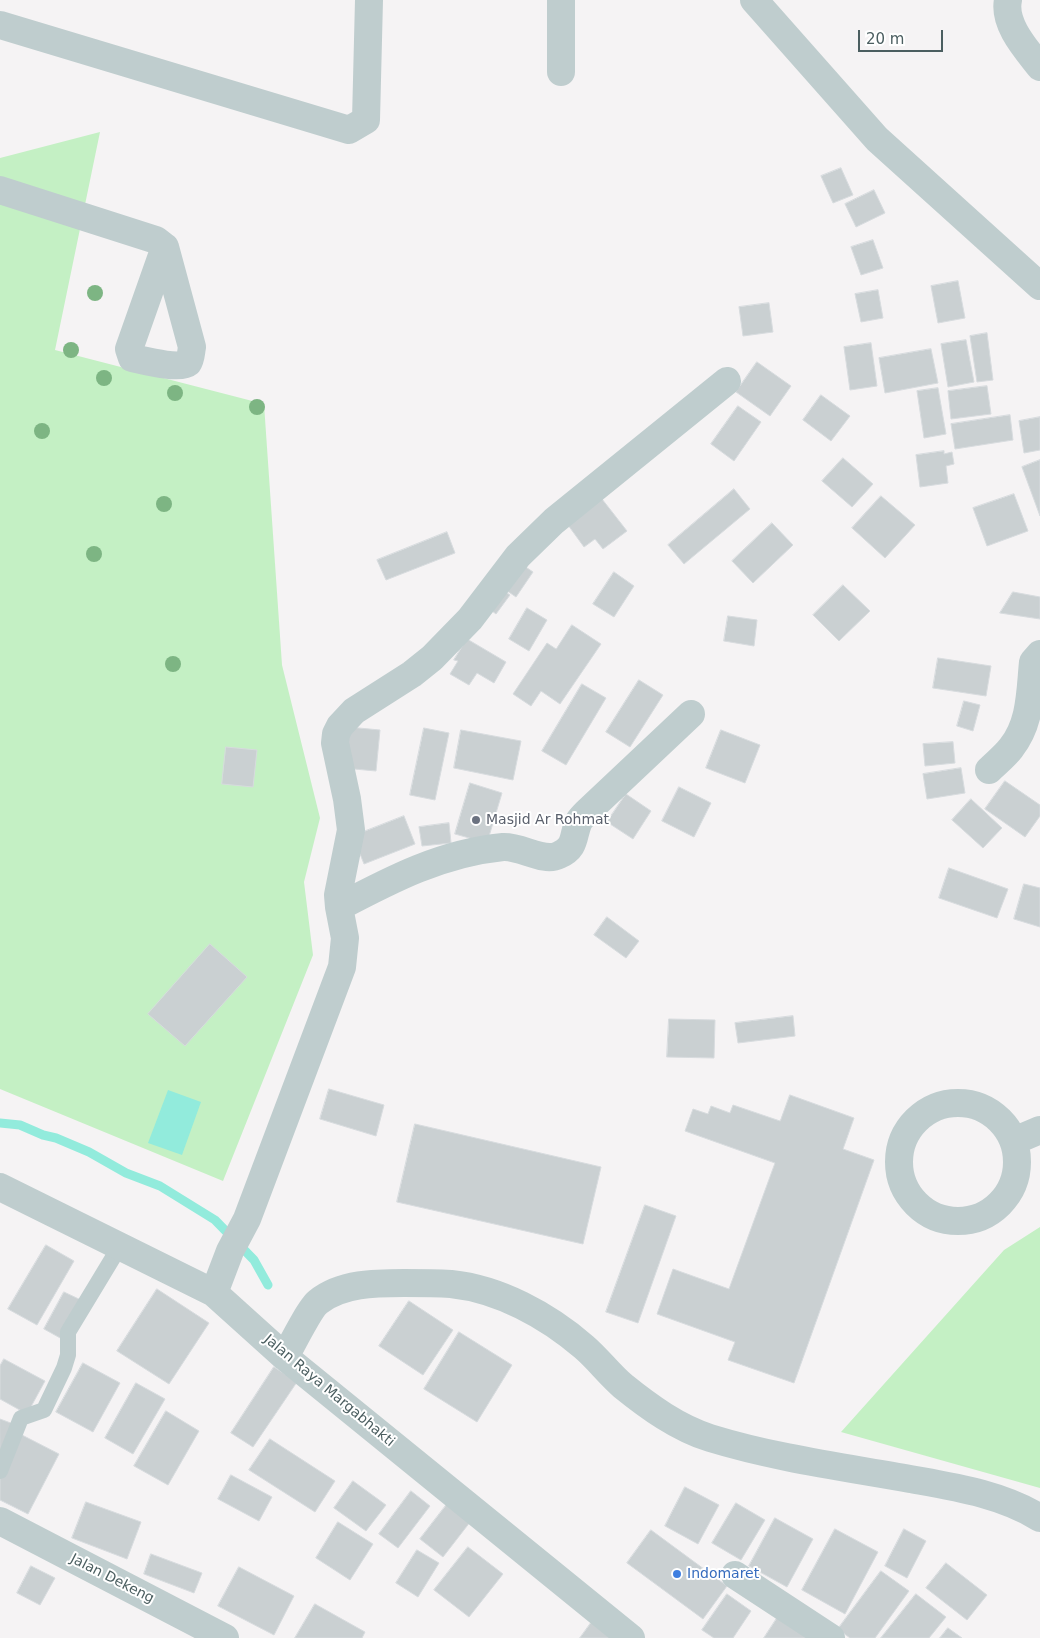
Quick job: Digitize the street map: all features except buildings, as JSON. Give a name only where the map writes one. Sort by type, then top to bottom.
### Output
[{"type":"street","points":[[0,25],[349,130],[366,120],[369,0]]},
{"type":"street","points":[[561,0],[562,72]]},
{"type":"street","points":[[754,0],[877,139],[1040,286]]},
{"type":"street","points":[[1008,0],[1007,6],[1012,27],[1035,53]]},
{"type":"street","points":[[0,190],[156,240],[165,248]]},
{"type":"street","points":[[214,1293],[230,1252],[247,1219],[342,967],[345,938],[338,894],[351,830],[347,798],[335,743],[336,734],[340,726],[354,712],[412,674],[432,658],[470,619],[518,556],[554,521],[728,381]]},
{"type":"street","points":[[989,770],[1011,748],[1023,730],[1029,710],[1033,662],[1040,654]]},
{"type":"street","points":[[339,907],[383,884],[444,858],[504,847],[517,848],[553,858],[566,852],[572,845],[580,821],[586,812],[691,714]]},
{"type":"street","points":[[953,1102],[984,1107],[1007,1127],[1014,1141],[1018,1156],[1017,1172],[1012,1187],[1004,1200],[992,1210],[979,1217],[963,1221],[948,1220],[933,1215],[920,1207],[909,1196],[902,1182],[899,1159],[904,1136],[912,1124],[924,1113],[938,1106],[953,1102]]},
{"type":"street","points":[[1014,1141],[1040,1130]]},
{"type":"street","name":"Jalan Raya Margabhakti","points":[[0,1187],[214,1293],[285,1357],[631,1638]]},
{"type":"street","points":[[285,1357],[317,1303],[339,1291],[371,1284],[452,1284],[488,1292],[525,1307],[559,1327],[585,1348],[622,1385],[660,1414],[697,1434],[742,1448],[955,1487],[996,1498],[1040,1518]]},
{"type":"street","name":"Jalan Dekeng","points":[[0,1521],[225,1638]]},
{"type":"street","points":[[735,1575],[831,1638]]},
{"type":"lane","points":[[0,1471],[21,1418],[44,1410],[53,1395],[68,1355],[68,1332],[120,1246]]},
{"type":"shaded area","points":[[100,132],[55,350],[264,404],[282,665],[320,818],[304,882],[313,955],[223,1181],[0,1089],[0,158]]},
{"type":"shaded area","points":[[168,1090],[201,1102],[182,1155],[148,1143]]},
{"type":"shaded area","points":[[1040,1227],[1040,1488],[841,1432],[1004,1250]]},
{"type":"waterway","points":[[0,1123],[20,1125],[43,1135],[56,1138],[89,1152],[126,1173],[160,1186],[215,1220],[254,1260],[268,1285]]},
{"type":"place","name":"Masjid Ar Rohmat","points":[[476,820]]},
{"type":"place","name":"Indomaret","points":[[677,1574]]}]
